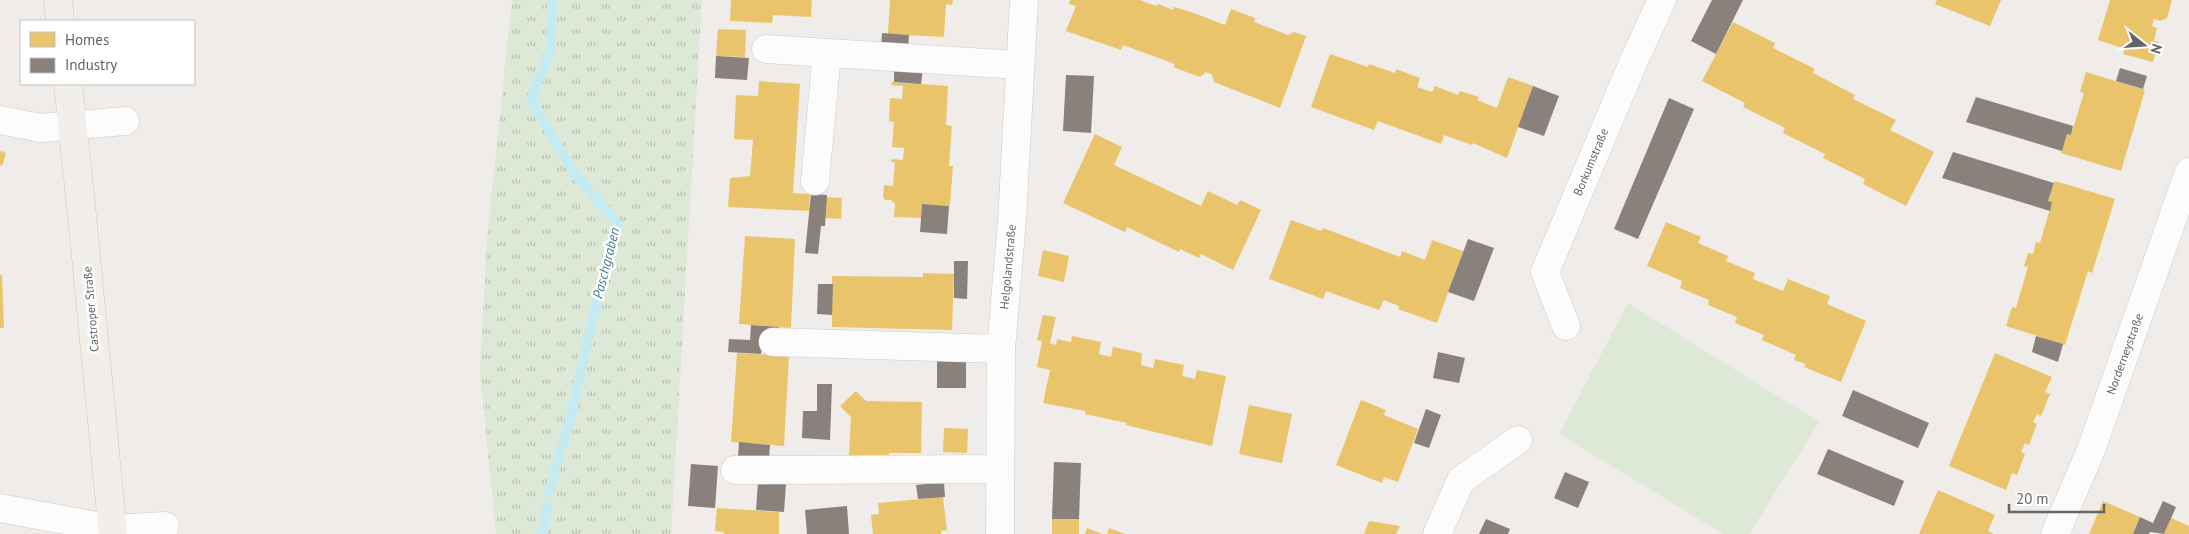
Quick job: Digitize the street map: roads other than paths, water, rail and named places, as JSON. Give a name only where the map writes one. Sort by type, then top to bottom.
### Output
[{"type":"main road","points":[[58,0],[60,20]]},
{"type":"main road","name":"Castroper Straße","points":[[68,85],[113,532]]},
{"type":"street","name":"Helgolandstraße","points":[[1000,534],[1001,349],[1012,220],[1024,0]]},
{"type":"street","name":"Borkumstraße","points":[[1566,326],[1545,272],[1635,58],[1662,0]]},
{"type":"street","points":[[766,49],[1019,65]]},
{"type":"street","points":[[815,181],[827,53]]},
{"type":"street","points":[[0,120],[41,128],[125,120]]},
{"type":"street","name":"Norderneystraße","points":[[2054,534],[2091,450],[2189,172]]},
{"type":"street","points":[[774,342],[1001,349]]},
{"type":"street","points":[[1437,534],[1461,480],[1518,440]]},
{"type":"street","points":[[735,470],[999,469]]},
{"type":"street","points":[[0,508],[113,532],[165,526]]},
{"type":"waterway","name":"Paschgraben","points":[[549,492],[572,411],[592,320],[618,224],[575,174],[531,101],[551,48],[552,0]]},
{"type":"waterway","name":"Paschgraben","points":[[541,534],[546,519],[547,506]]}]
